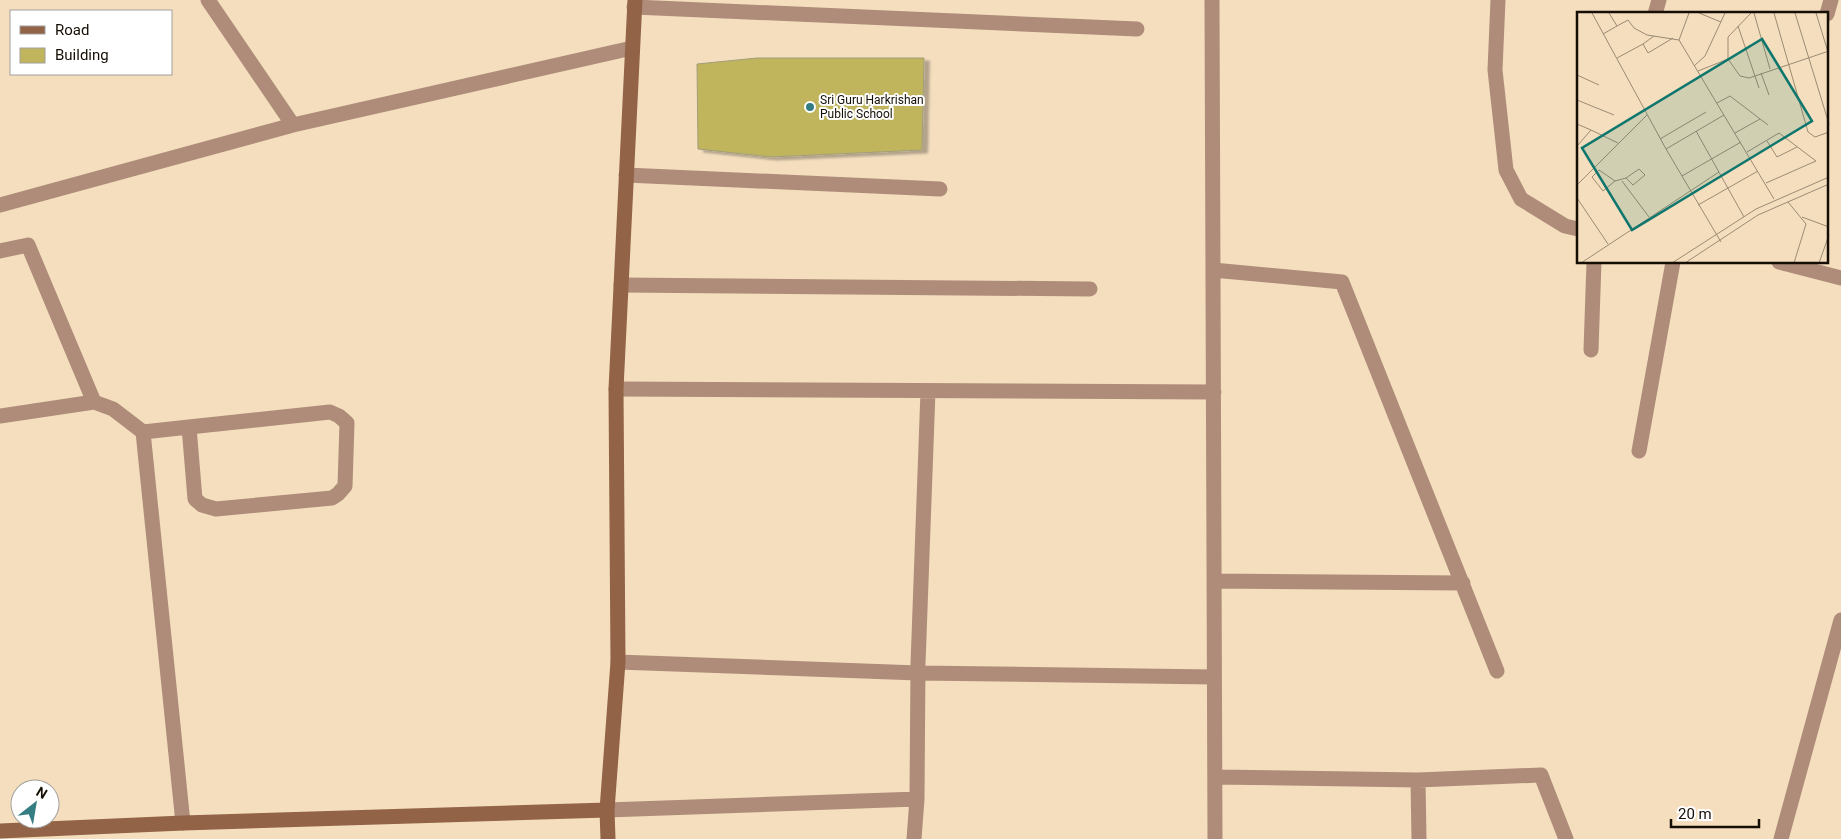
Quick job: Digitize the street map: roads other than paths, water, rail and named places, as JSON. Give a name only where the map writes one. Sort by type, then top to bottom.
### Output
[{"type":"street","points":[[208,0],[293,126]]},
{"type":"street","points":[[1212,0],[1215,839]]},
{"type":"street","points":[[1498,0],[1495,70],[1506,170],[1520,199],[1565,226],[1577,229]]},
{"type":"street","points":[[608,839],[607,810],[618,662],[616,389],[635,3],[1137,29]]},
{"type":"street","points":[[0,205],[293,126],[632,48]]},
{"type":"street","points":[[626,175],[940,189]]},
{"type":"street","points":[[0,251],[28,245],[94,402]]},
{"type":"street","points":[[1591,350],[1594,264]]},
{"type":"street","points":[[1639,451],[1673,264]]},
{"type":"street","points":[[1787,264],[1841,278]]},
{"type":"street","points":[[1213,270],[1342,282],[1497,671]]},
{"type":"street","points":[[621,285],[1090,289]]},
{"type":"street","points":[[616,389],[1214,392]]},
{"type":"street","points":[[914,839],[917,799],[918,673],[928,391]]},
{"type":"street","points":[[0,416],[94,402],[113,409],[143,432],[189,427],[330,412],[339,416],[346,423],[345,486],[332,498],[216,509],[202,505],[195,499],[189,427]]},
{"type":"street","points":[[143,432],[183,822]]},
{"type":"street","points":[[1214,581],[1463,583]]},
{"type":"street","points":[[1781,839],[1841,620]]},
{"type":"street","points":[[618,662],[918,673],[1214,677]]},
{"type":"street","points":[[1215,777],[1418,780],[1541,775],[1566,839]]},
{"type":"street","points":[[1418,780],[1418,839]]},
{"type":"street","points":[[0,831],[183,822],[917,799]]},
{"type":"place","name":"Sri Guru Harkrishan Public School","points":[[810,107]]}]
